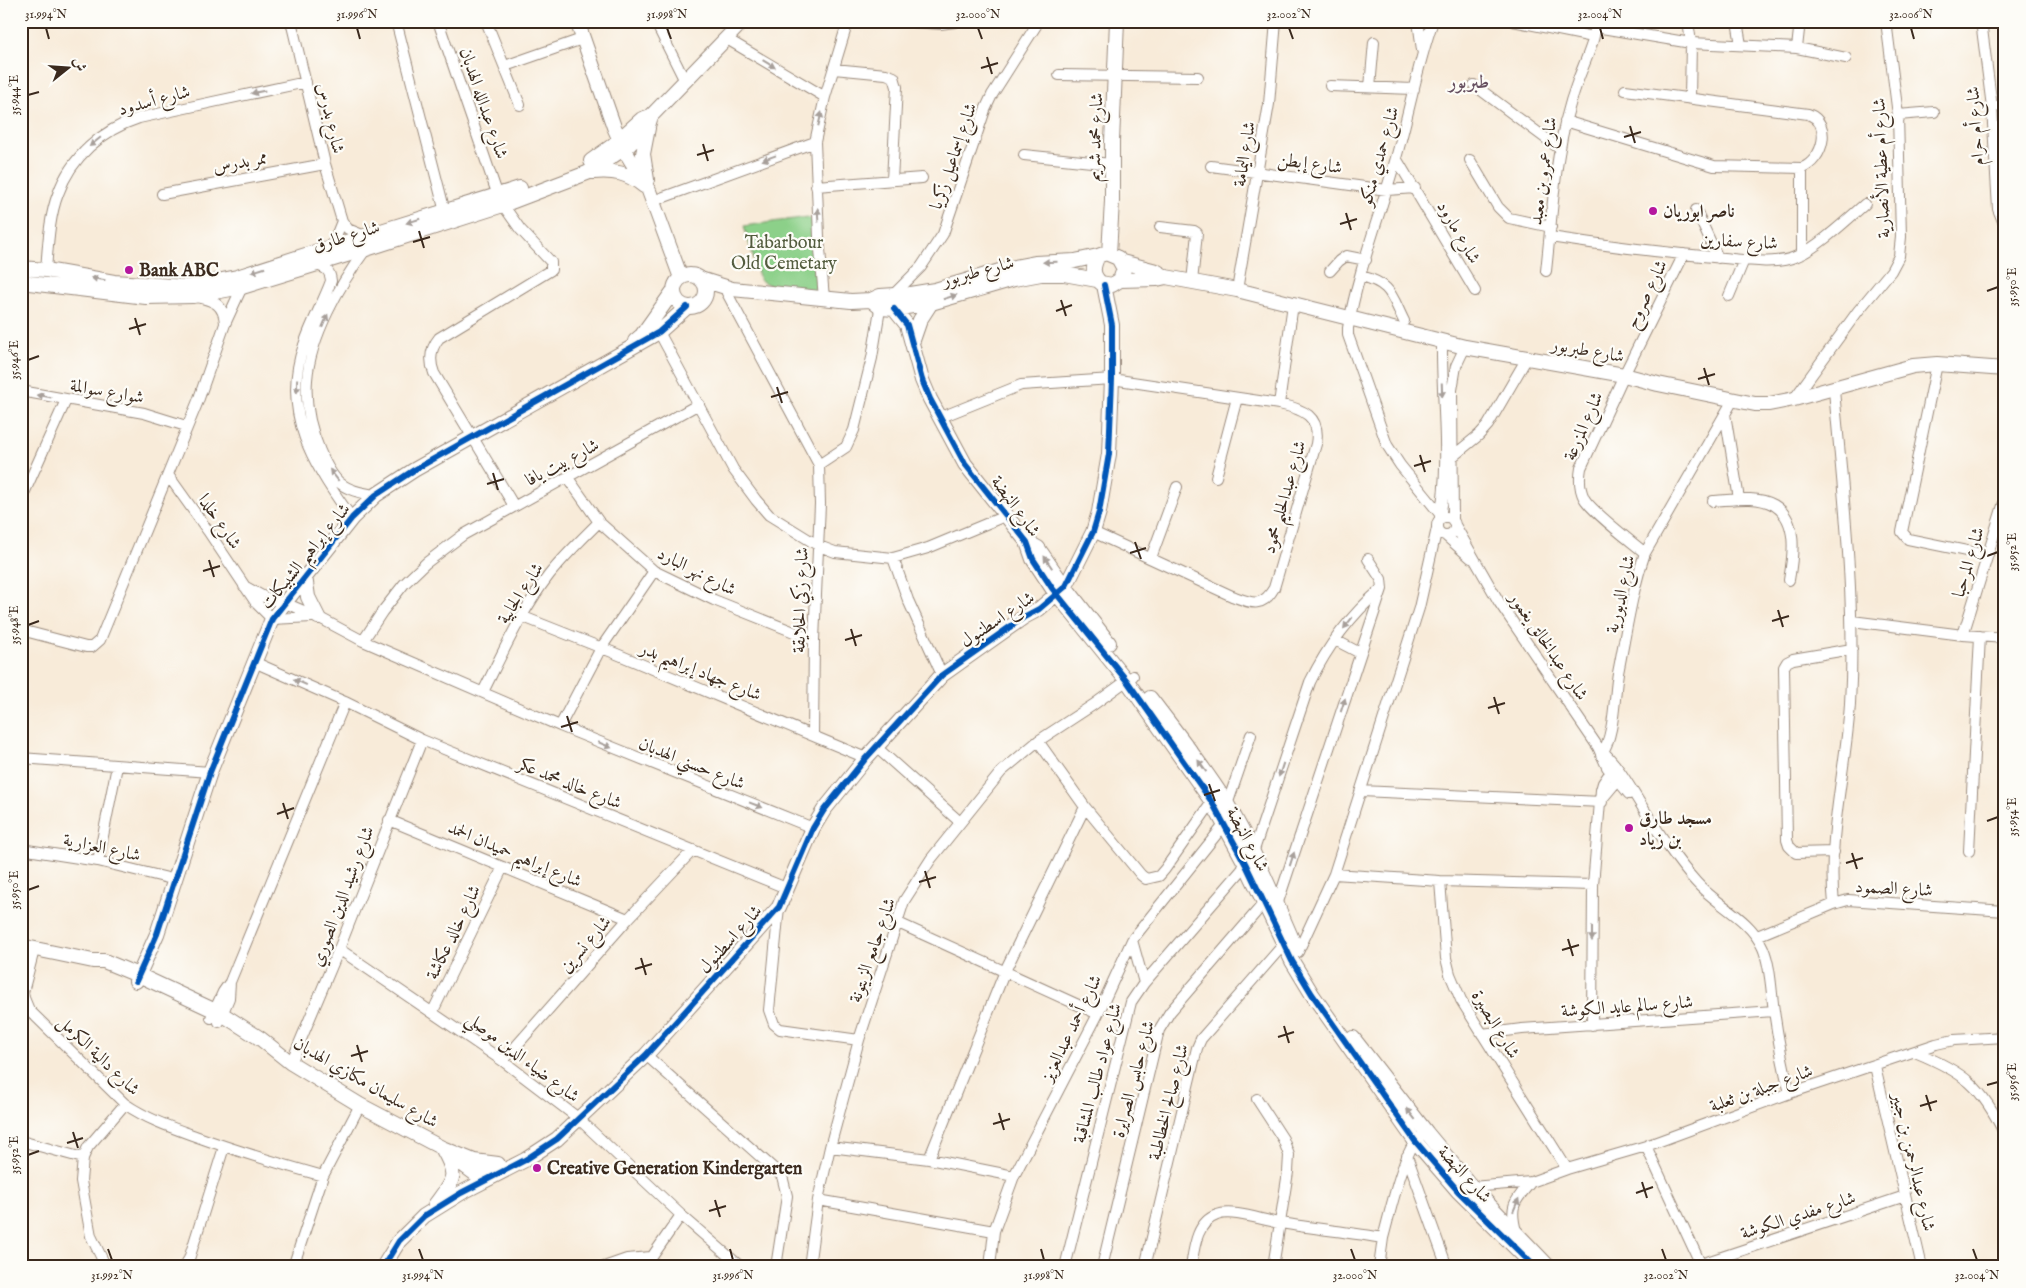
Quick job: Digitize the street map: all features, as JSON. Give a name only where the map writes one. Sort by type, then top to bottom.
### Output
[{"type":"street","name":"شارع بدرس","points":[[292,21],[325,164],[342,222]]},
{"type":"street","points":[[396,21],[445,212]]},
{"type":"street","name":"شارع عبدالله الهدبان","points":[[438,21],[501,200],[520,229],[552,265],[551,270],[545,275],[448,332],[434,344],[430,362],[434,373],[473,438]]},
{"type":"street","points":[[486,21],[506,66],[520,105]]},
{"type":"street","points":[[577,21],[608,109],[651,196],[681,278]]},
{"type":"street","points":[[655,21],[685,81]]},
{"type":"street","name":"شارع طارق","points":[[21,268],[46,270],[114,282],[186,287],[237,277],[332,246],[366,242],[587,173],[624,143],[642,119],[650,121],[685,81],[743,21]]},
{"type":"street","points":[[824,299],[816,186],[815,142],[825,97],[848,21]]},
{"type":"street","points":[[897,21],[940,24],[955,22]]},
{"type":"street","name":"شارع إسماعيل زكريا","points":[[884,302],[921,267],[944,234],[992,94],[1039,21]]},
{"type":"street","name":"شارع محمد شريم","points":[[1104,255],[1112,201],[1111,164],[1117,21]]},
{"type":"street","name":"شارع اليمامة","points":[[1237,290],[1269,104],[1276,21]]},
{"type":"street","points":[[1418,21],[1422,51]]},
{"type":"street","name":"شارع حمدي منكو","points":[[1433,21],[1422,51],[1396,158],[1361,276],[1350,318],[1348,335],[1387,445],[1441,527]]},
{"type":"street","points":[[1514,21],[1595,28],[1691,43],[1797,48],[1846,58]]},
{"type":"street","points":[[1688,21],[1691,43],[1690,98]]},
{"type":"street","points":[[1738,21],[1741,45]]},
{"type":"street","points":[[1797,48],[1800,21]]},
{"type":"street","name":"شارع أم عطية الأنصارية","points":[[1794,399],[1846,325],[1891,271],[1899,256],[1901,237],[1898,115],[1886,21]]},
{"type":"street","name":"شارع أم حرام","points":[[1981,21],[1992,106],[1998,209],[2005,226]]},
{"type":"street","name":"شارع عمرو بن معبد","points":[[1546,270],[1565,121],[1595,28]]},
{"type":"street","points":[[506,66],[582,39]]},
{"type":"street","points":[[727,39],[825,97]]},
{"type":"street","points":[[1370,87],[1374,42]]},
{"type":"street","points":[[834,69],[886,74],[894,77],[897,87],[892,180]]},
{"type":"street","points":[[1060,75],[1198,77]]},
{"type":"street","name":"شارع أسدود","points":[[46,270],[48,241],[57,196],[63,182],[80,155],[94,142],[120,124],[139,118],[306,82]]},
{"type":"street","points":[[1474,85],[1560,149]]},
{"type":"street","points":[[1330,86],[1414,89]]},
{"type":"street","points":[[1565,121],[1714,166],[1802,168],[1814,160],[1822,145],[1821,127],[1813,116],[1803,113],[1625,90]]},
{"type":"street","points":[[1992,106],[2005,105]]},
{"type":"street","points":[[1898,115],[1934,112]]},
{"type":"street","points":[[650,121],[643,154],[651,196]]},
{"type":"street","points":[[651,196],[815,142]]},
{"type":"street","name":"شارع طارق","points":[[28,282],[146,297],[192,296],[242,287],[316,265],[366,242],[445,212],[501,200],[587,163],[624,143]]},
{"type":"street","points":[[1024,155],[1111,164]]},
{"type":"street","name":"شارع مارود","points":[[1396,158],[1475,291]]},
{"type":"street","name":"شارع سفارين","points":[[1470,160],[1498,207],[1509,218],[1550,232],[1684,254],[1744,260],[1786,260],[1802,254],[1802,168]]},
{"type":"street","name":"ممر بدرس","points":[[162,194],[325,164]]},
{"type":"street","name":"شارع إبطن","points":[[1211,166],[1387,190]]},
{"type":"street","points":[[587,173],[605,171],[622,173],[630,176],[651,196]]},
{"type":"street","points":[[816,186],[922,178]]},
{"type":"street","points":[[1387,190],[1414,188]]},
{"type":"street","points":[[1802,254],[1865,204]]},
{"type":"street","points":[[1696,210],[1718,258]]},
{"type":"street","points":[[332,246],[342,222],[348,229],[366,242],[339,292],[313,348],[306,394],[315,437],[328,467],[346,489],[376,495]]},
{"type":"street","points":[[1160,227],[1197,233],[1192,282]]},
{"type":"street","name":"شارع صروح","points":[[1624,375],[1684,254]]},
{"type":"street","points":[[1101,282],[1112,285],[1124,273],[1122,262],[1114,255],[1104,255],[1093,269],[1101,282],[1112,325]]},
{"type":"street","name":"شارع طبربور","points":[[884,302],[1026,265],[1074,261],[1104,255]]},
{"type":"street","points":[[1330,271],[1346,256],[1366,260]]},
{"type":"street","points":[[1729,296],[1744,260]]},
{"type":"street","name":"شارع طبربور","points":[[1122,262],[1156,271],[1166,277],[1237,290],[1465,347],[1624,375],[1733,400],[1769,404],[1834,390],[1904,369],[1937,364],[2005,369]]},
{"type":"street","points":[[316,265],[328,271],[331,281],[304,345],[297,377],[298,407],[302,429],[314,462],[352,518]]},
{"type":"street","name":"شارع طبربور","points":[[700,279],[729,291],[851,301],[931,304],[1014,279],[1040,274],[1064,274],[1101,282]]},
{"type":"street","points":[[692,276],[700,279],[706,289],[705,297],[694,305],[677,301],[674,290],[676,283],[681,278],[692,276]]},
{"type":"street","points":[[1361,276],[1376,280],[1387,288],[1404,321]]},
{"type":"street","name":"شارع طبربور","points":[[1119,280],[1166,277]]},
{"type":"street","points":[[1112,325],[1119,280]]},
{"type":"street","points":[[21,290],[28,282]]},
{"type":"street","points":[[21,630],[86,648],[92,647],[100,640],[168,475],[207,376],[225,324],[242,287]]},
{"type":"street","name":"شارع إبراهيم الشبيكات","points":[[622,353],[642,335],[674,290]]},
{"type":"street","points":[[729,291],[819,466],[846,447],[854,430],[884,302]]},
{"type":"street","name":"شارع طبربور","points":[[694,305],[729,291]]},
{"type":"street","points":[[192,296],[207,299],[221,307],[225,315],[225,324]]},
{"type":"street","name":"شارع النهضة","points":[[884,302],[907,325],[922,380],[939,418],[965,464],[1027,542],[1032,559],[1061,585],[1130,678],[1200,764],[1227,805],[1270,904],[1284,944],[1312,994],[1421,1137],[1516,1231],[1549,1267]]},
{"type":"street","points":[[912,343],[920,320],[931,304]]},
{"type":"street","points":[[1279,404],[1293,304]]},
{"type":"street","name":"شارع إبراهيم الشبيكات","points":[[140,980],[176,880],[210,772],[272,619],[352,518],[376,495],[414,470],[659,332],[694,305]]},
{"type":"street","name":"شارع اسطنبول","points":[[431,1212],[495,1170],[567,1128],[646,1055],[779,907],[813,828],[824,810],[866,758],[942,676],[1024,617],[1034,604],[1061,585],[1093,532],[1099,512],[1107,467],[1112,379],[1112,325]]},
{"type":"street","points":[[659,332],[733,469],[756,500],[769,515],[819,546],[835,552],[893,558],[928,548],[1006,516]]},
{"type":"street","points":[[1441,527],[1445,483],[1441,375],[1442,341]]},
{"type":"street","points":[[1441,527],[1454,531],[1453,381],[1456,366],[1465,347]]},
{"type":"street","points":[[1452,456],[1488,425],[1527,358]]},
{"type":"street","points":[[1937,364],[1902,532],[1908,539],[1986,556]]},
{"type":"street","name":"شارع المزرعة","points":[[1624,375],[1581,468],[1580,488],[1587,503],[1646,553]]},
{"type":"street","name":"شارع عبدالحليم محمود","points":[[939,418],[1021,385],[1112,379],[1279,404],[1296,408],[1311,418],[1318,427],[1318,434],[1272,593],[1264,600],[1257,603],[1249,602],[1215,589],[1093,532]]},
{"type":"street","points":[[1834,390],[1852,621],[1847,738],[1834,852],[1834,904]]},
{"type":"street","name":"شوارع سوالمة","points":[[21,391],[144,413],[186,426]]},
{"type":"street","points":[[1216,477],[1237,398]]},
{"type":"street","points":[[21,500],[66,400]]},
{"type":"street","name":"شارع الدبورية","points":[[1601,751],[1609,736],[1618,674],[1634,593],[1646,553],[1733,400]]},
{"type":"street","name":"شارع بيت يافا","points":[[363,641],[382,612],[404,584],[426,563],[463,534],[568,478],[699,404]]},
{"type":"street","points":[[1725,414],[1739,499]]},
{"type":"street","points":[[473,438],[514,506]]},
{"type":"street","name":"شارع زكي الحلايقة","points":[[814,735],[814,640],[819,546],[819,466]]},
{"type":"street","name":"شارع خلدا","points":[[168,475],[208,530],[256,603],[272,619]]},
{"type":"street","name":"شارع نهر البارد","points":[[568,478],[600,522],[654,571],[714,600],[814,640]]},
{"type":"street","points":[[1151,558],[1176,487]]},
{"type":"street","points":[[1713,501],[1739,499],[1767,503],[1773,504],[1781,511],[1789,524],[1793,545],[1789,580]]},
{"type":"street","name":"شارع المرحبا","points":[[1963,635],[1986,556],[2003,513],[2005,500]]},
{"type":"street","points":[[1298,952],[1334,874],[1419,608],[1430,560],[1441,527],[1446,517],[1454,523]]},
{"type":"street","name":"شارع الجابية","points":[[483,692],[522,616],[549,576],[600,522]]},
{"type":"street","name":"شارع عبدالخالق يغمور","points":[[1454,523],[1499,602],[1689,875],[1702,889],[1735,915],[1757,936],[1766,960],[1790,1093]]},
{"type":"street","name":"شارع عبدالخالق يغمور","points":[[1441,527],[1475,562]]},
{"type":"street","points":[[893,558],[908,600],[942,676]]},
{"type":"street","points":[[1270,904],[1382,589],[1381,578],[1368,559]]},
{"type":"street","points":[[560,726],[601,648],[654,571]]},
{"type":"street","points":[[272,619],[318,617],[308,597],[305,576]]},
{"type":"street","points":[[244,586],[264,596],[285,603]]},
{"type":"street","points":[[1250,859],[1310,682],[1321,660],[1356,612],[1382,589]]},
{"type":"street","name":"شارع حسني الهدبان","points":[[285,603],[318,617],[363,641],[560,726],[813,828]]},
{"type":"street","name":"شارع جهاد إبراهيم بدر","points":[[522,616],[866,758]]},
{"type":"street","points":[[1852,621],[1963,635],[2005,638]]},
{"type":"street","points":[[1968,852],[1980,636]]},
{"type":"street","points":[[1335,640],[1360,652]]},
{"type":"street","points":[[1834,852],[1796,853],[1789,846],[1784,667],[1787,662],[1793,659],[1852,649]]},
{"type":"street","name":"شارع خالد محمد عكر","points":[[254,662],[345,702],[422,740],[786,888]]},
{"type":"street","name":"شارع النهضة","points":[[1130,678],[1212,802],[1224,825],[1250,859]]},
{"type":"street","name":"شارع جامع الزيتونة","points":[[808,1267],[818,1200],[830,1146],[859,1040],[904,901],[931,859],[1000,772],[1038,740],[1093,706],[1130,678]]},
{"type":"street","points":[[217,1016],[229,998],[230,982],[345,702]]},
{"type":"street","points":[[1227,805],[1250,735]]},
{"type":"street","name":"شارع رشيد الدين الصوري","points":[[291,1063],[339,949],[422,740]]},
{"type":"street","points":[[1038,740],[1085,807],[1146,879],[1159,876],[1166,870],[1212,802]]},
{"type":"street","points":[[876,747],[960,822]]},
{"type":"street","points":[[21,758],[210,772]]},
{"type":"street","points":[[98,861],[117,766]]},
{"type":"street","points":[[1592,1025],[1593,885],[1603,782],[1613,768]]},
{"type":"street","points":[[1602,800],[1620,777]]},
{"type":"street","points":[[1361,791],[1602,800]]},
{"type":"street","points":[[929,1159],[1004,971],[1085,807]]},
{"type":"street","name":"شارع إبراهيم حميدان الحمد","points":[[389,820],[628,919]]},
{"type":"street","name":"شارع أحمد عبدالعزيز","points":[[990,1267],[994,1231],[1014,1176],[1098,1014],[1132,940],[1224,825]]},
{"type":"street","name":"شارع العزارية","points":[[21,848],[98,861],[176,880]]},
{"type":"street","name":"شارع نسرين","points":[[504,1061],[628,919],[694,850]]},
{"type":"street","name":"شارع عواد طالب المشاقبة","points":[[1065,1267],[1128,1011],[1144,983],[1250,859]]},
{"type":"street","name":"شارع خالد عكاشة","points":[[433,1011],[503,866]]},
{"type":"street","points":[[1334,874],[1440,881],[1593,885]]},
{"type":"street","name":"شارع البصيرة","points":[[1440,881],[1444,941],[1450,974],[1461,1000],[1567,1169]]},
{"type":"street","name":"شارع الصمود","points":[[1757,936],[1848,900],[2005,911]]},
{"type":"street","name":"شارع النهضة","points":[[1270,904],[1310,976],[1458,1191],[1535,1267]]},
{"type":"street","name":"شارع حابس الصرايرة","points":[[1102,1267],[1160,1030],[1170,1012],[1270,904]]},
{"type":"street","points":[[779,907],[769,1010],[774,1024],[780,1029],[859,1040]]},
{"type":"street","points":[[896,922],[1098,1014]]},
{"type":"street","points":[[1132,940],[1144,983]]},
{"type":"street","name":"شارع صالح الخطاطبة","points":[[1145,1267],[1196,1048],[1201,1039],[1284,944]]},
{"type":"street","name":"شارع سليمان مكازي الهدبان","points":[[28,948],[93,961],[105,970],[140,980],[217,1016],[360,1105],[442,1148],[495,1170]]},
{"type":"street","name":"شارع دالية الكرمل","points":[[28,948],[23,992],[29,1010],[125,1104],[160,1124],[224,1147],[324,1176]]},
{"type":"street","name":"شارع ضياء الدين موصلي","points":[[339,949],[504,1061],[578,1118],[741,1267]]},
{"type":"street","name":"شارع سالم عايد الكوشة","points":[[1482,1034],[1522,1029],[1774,1011]]},
{"type":"street","name":"شارع جبلة بن ثعلبة","points":[[1472,1187],[1531,1182],[1567,1169],[1646,1146],[1790,1093],[1954,1040],[2005,1037]]},
{"type":"street","points":[[1915,1052],[1942,1063],[1969,1081],[1981,1093],[2005,1135]]},
{"type":"street","points":[[646,1055],[782,1176],[787,1196],[776,1267]]},
{"type":"street","name":"شارع عبدالرحمن بن جبير","points":[[1874,1066],[1922,1267]]},
{"type":"street","points":[[1257,1099],[1283,1139],[1288,1155],[1288,1172],[1273,1267]]},
{"type":"street","points":[[106,1267],[91,1236],[81,1180],[83,1158],[88,1147],[125,1104]]},
{"type":"street","points":[[293,1267],[324,1176],[360,1105]]},
{"type":"street","points":[[1379,1267],[1383,1238],[1407,1156],[1421,1137]]},
{"type":"street","points":[[21,1141],[83,1158]]},
{"type":"street","points":[[830,1146],[929,1159],[1014,1176]]},
{"type":"street","points":[[1646,1146],[1702,1265]]},
{"type":"street","points":[[184,1267],[189,1259],[224,1147]]},
{"type":"street","points":[[431,1212],[452,1183],[452,1166],[442,1148]]},
{"type":"street","name":"شارع سليمان مكازي الهدبان","points":[[442,1148],[477,1175]]},
{"type":"street","points":[[1407,1156],[1448,1267]]},
{"type":"street","points":[[477,1175],[495,1170]]},
{"type":"street","name":"شارع اسطنبول","points":[[383,1267],[399,1241],[457,1187],[477,1175]]},
{"type":"street","points":[[1516,1231],[1512,1215],[1516,1200],[1531,1182]]},
{"type":"street","name":"شارع مفدي الكوشة","points":[[1702,1265],[1905,1196]]},
{"type":"street","points":[[818,1200],[994,1231]]},
{"type":"street","points":[[645,1267],[681,1214]]},
{"type":"street","points":[[1190,1267],[1197,1238],[1202,1227],[1217,1214],[1232,1214],[1383,1238]]},
{"type":"street","points":[[604,1267],[627,1259],[651,1257]]},
{"type":"green space","name":"Tabarbour Old Cemetary","points":[[808,217],[813,224],[820,293],[769,285],[760,280],[744,226]]},
{"type":"cycle path","points":[[383,1267],[399,1241],[424,1216],[461,1193],[525,1160],[557,1139],[646,1055],[779,907],[813,828],[824,810],[866,758],[942,675],[1024,617],[1039,609],[1066,586],[1093,532],[1099,512],[1109,454],[1112,325],[1104,285]]},
{"type":"cycle path","points":[[136,981],[157,934],[210,772],[272,619],[352,518],[376,495],[414,470],[659,332],[687,307]]},
{"type":"cycle path","points":[[894,309],[907,325],[922,380],[930,399],[965,464],[1027,542],[1033,559],[1052,588],[1127,681],[1212,802],[1246,865],[1292,961],[1312,994],[1415,1141],[1458,1191],[1535,1267]]},
{"type":"place","name":"ناصر ابوريان","points":[[1653,211]]},
{"type":"place","name":"Bank ABC","points":[[129,270]]},
{"type":"place","name":"مسجد طارق بن زياد","points":[[1629,828]]},
{"type":"place","name":"Creative Generation Kindergarten","points":[[537,1168]]},
{"type":"district","name":"طبربور","points":[[1469,81]]}]
